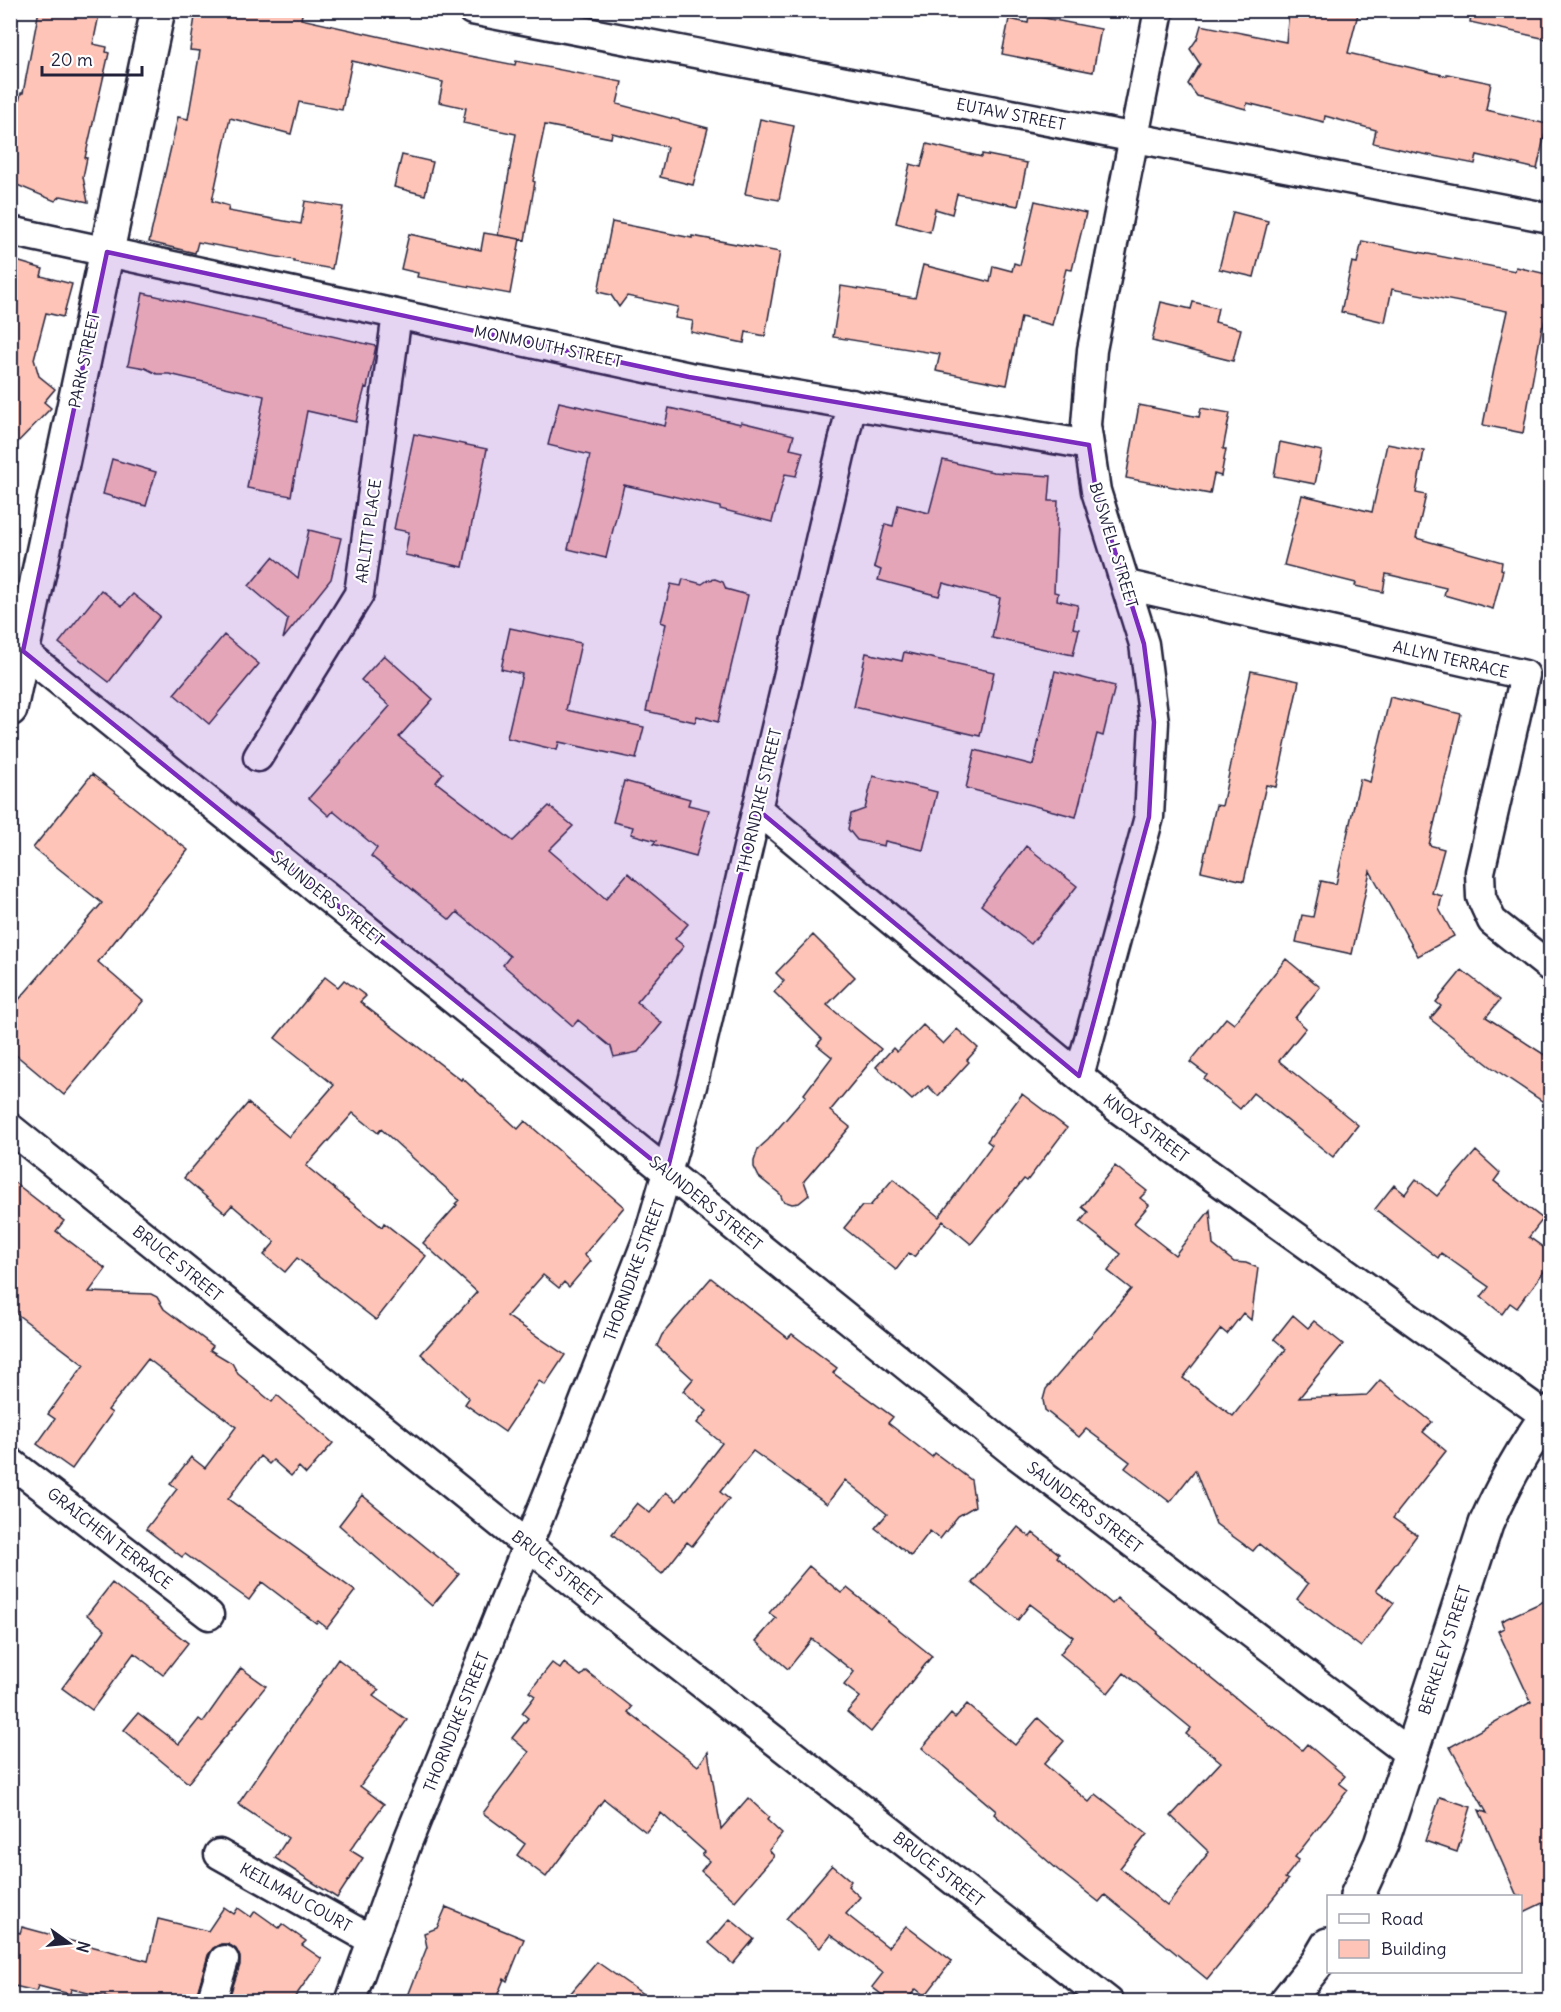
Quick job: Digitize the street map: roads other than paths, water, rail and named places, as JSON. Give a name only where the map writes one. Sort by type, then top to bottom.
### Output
[{"type":"main road","name":"PARK STREET","points":[[10,709],[17,646],[107,252],[158,10]]},
{"type":"main road","name":"BERKELEY STREET","points":[[1357,1895],[1381,1844],[1486,1524],[1522,1451],[1549,1418]]},
{"type":"main road","points":[[1286,2001],[1327,1948]]},
{"type":"street","name":"EUTAW STREET","points":[[471,10],[1551,218]]},
{"type":"street","name":"BUSWELL STREET","points":[[1078,1076],[1149,817],[1154,722],[1144,644],[1096,490],[1086,425],[1092,350],[1159,10]]},
{"type":"street","name":"MONMOUTH STREET","points":[[10,231],[689,377],[1089,445]]},
{"type":"street","name":"ARLITT PLACE","points":[[258,757],[359,594],[397,314]]},
{"type":"street","name":"THORNDIKE STREET","points":[[350,2001],[407,1843],[528,1545],[648,1238],[692,1086],[852,404]]},
{"type":"street","name":"ALLYN TERRACE","points":[[1127,585],[1525,675],[1480,872],[1481,897],[1492,921],[1551,967]]},
{"type":"street","name":"SAUNDERS STREET","points":[[17,646],[1013,1452],[1410,1754]]},
{"type":"street","name":"KNOX STREET","points":[[757,809],[1130,1118],[1549,1418]]},
{"type":"street","name":"BRUCE STREET","points":[[10,1128],[528,1545],[1108,2001]]},
{"type":"street","name":"GRAICHEN TERRACE","points":[[10,1462],[208,1615]]},
{"type":"street","name":"KEILMAU COURT","points":[[219,1854],[372,1940]]},
{"type":"street","points":[[211,2001],[224,1960]]}]
